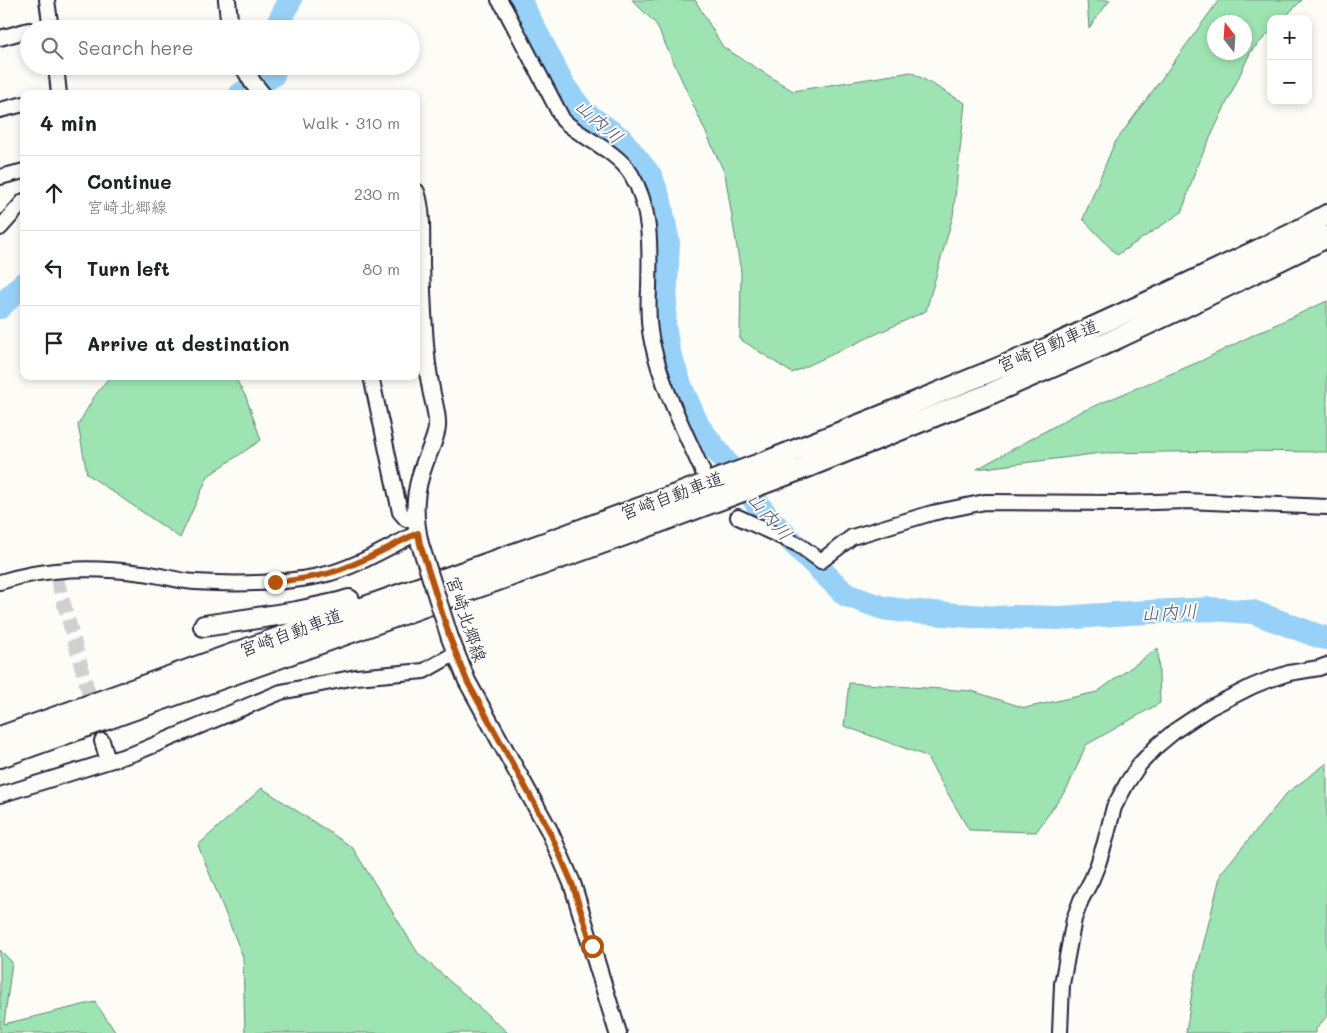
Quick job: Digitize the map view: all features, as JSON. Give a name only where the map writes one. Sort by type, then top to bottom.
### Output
[{"type":"highway","name":"宮崎自動車道","points":[[0,737],[544,543],[861,425],[1050,346],[1170,292],[1292,234],[1327,215]]},
{"type":"highway","name":"宮崎自動車道","points":[[0,757],[601,544],[802,469],[992,393],[1105,344],[1327,237]]},
{"type":"highway","points":[[204,626],[297,612],[339,603],[501,550],[544,543]]},
{"type":"main road","points":[[227,0],[229,20]]},
{"type":"main road","points":[[248,75],[259,90]]},
{"type":"main road","name":"宮崎北郷線","points":[[420,215],[426,356],[438,428],[423,467],[417,492],[415,510],[418,533],[450,638],[467,681],[549,830],[572,883],[618,1033]]},
{"type":"street","points":[[47,0],[50,20]]},
{"type":"street","points":[[500,0],[563,120],[572,128],[599,144],[620,161],[631,174],[642,198],[649,236],[648,310],[651,342],[668,395],[702,470]]},
{"type":"street","points":[[0,38],[20,32]]},
{"type":"street","points":[[57,75],[59,90]]},
{"type":"street","points":[[0,110],[20,105]]},
{"type":"street","points":[[0,177],[20,172]]},
{"type":"street","points":[[0,228],[20,206]]},
{"type":"street","points":[[0,582],[16,577],[56,575],[95,568],[144,573],[194,582],[275,582],[304,579],[332,572],[361,561],[418,533],[400,512],[372,380]]},
{"type":"street","points":[[738,517],[799,545],[821,560],[852,536],[932,513],[985,502],[1123,503],[1186,501],[1327,508]]},
{"type":"street","points":[[0,795],[135,753],[282,692],[356,678],[424,671],[456,653]]},
{"type":"street","points":[[1060,1033],[1062,984],[1074,919],[1098,864],[1114,807],[1126,783],[1158,745],[1176,730],[1209,708],[1268,680],[1327,665]]},
{"type":"street","points":[[102,741],[108,761]]},
{"type":"green space","points":[[632,0],[695,0],[723,47],[793,91],[911,72],[965,103],[953,216],[926,311],[792,373],[740,339],[741,272],[725,174],[656,24]]},
{"type":"green space","points":[[1087,0],[1110,0],[1089,28]]},
{"type":"green space","points":[[1219,0],[1302,0],[1287,15],[1267,15],[1267,35],[1252,50],[1252,15],[1208,15]]},
{"type":"green space","points":[[1207,16],[1207,60],[1247,60],[1196,168],[1182,212],[1117,255],[1083,219],[1114,144]]},
{"type":"green space","points":[[1327,301],[1327,452],[1101,453],[977,469],[1078,413],[1201,361]]},
{"type":"green space","points":[[107,380],[236,380],[246,397],[261,440],[208,476],[180,538],[87,474],[78,425],[94,397]]},
{"type":"green space","points":[[1158,648],[1160,703],[1086,745],[1068,787],[1036,832],[969,830],[926,756],[844,726],[849,683],[972,691],[1025,708],[1097,692]]},
{"type":"green space","points":[[1327,763],[1327,1016],[1316,1029],[1316,1033],[1186,1033],[1193,986],[1221,873],[1287,793]]},
{"type":"green space","points":[[262,788],[352,847],[418,953],[508,1033],[245,1033],[243,957],[198,845]]},
{"type":"green space","points":[[0,950],[12,962],[4,1024],[95,1002],[116,1033],[0,1033]]},
{"type":"waterway","name":"山内川","points":[[280,20],[290,0]]},
{"type":"waterway","name":"山内川","points":[[518,0],[565,88],[582,111],[621,139],[651,177],[660,202],[668,243],[664,325],[668,350],[680,385],[698,426],[770,520],[846,595],[883,608],[997,618],[1061,618],[1211,609],[1253,612],[1327,638]]},
{"type":"waterway","name":"山内川","points":[[248,90],[273,75]]},
{"type":"waterway","name":"山内川","points":[[0,307],[20,287]]},
{"type":"tunnel","points":[[57,579],[102,741]]},
{"type":"route","points":[[275,582],[304,579],[332,572],[361,561],[418,533],[450,638],[467,681],[549,830],[572,883],[592,946]]}]
